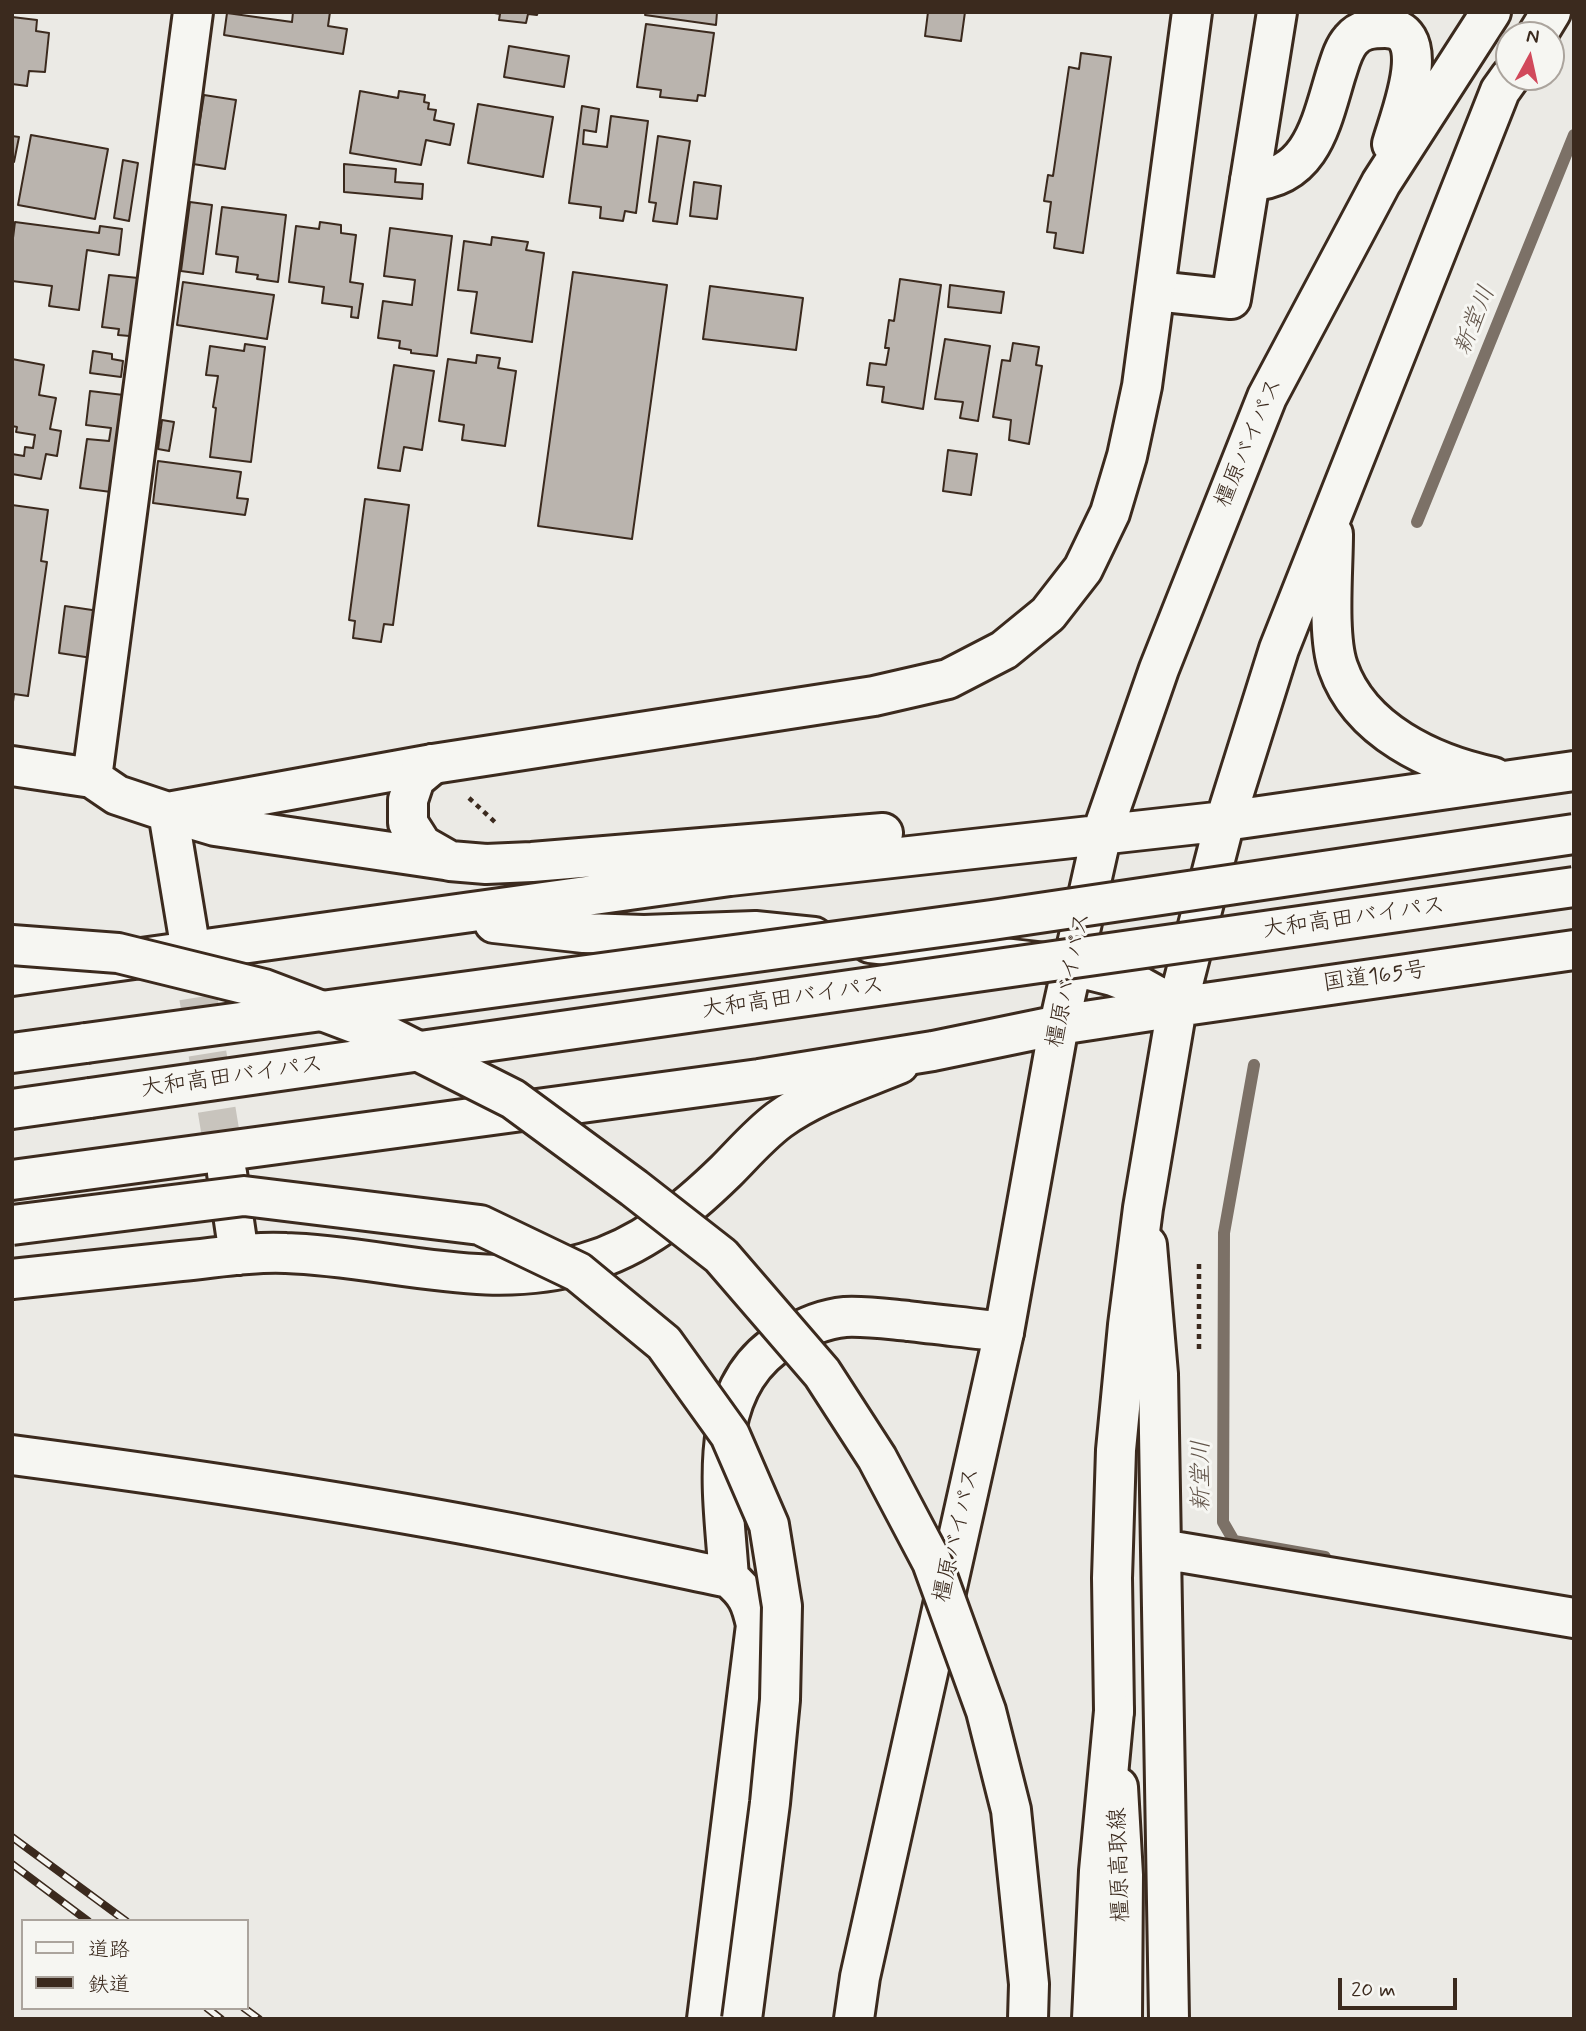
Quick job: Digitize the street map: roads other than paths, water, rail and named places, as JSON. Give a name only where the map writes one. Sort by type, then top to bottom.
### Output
[{"type":"main road","points":[[92,778],[193,12]]},
{"type":"main road","points":[[169,812],[433,764],[874,696],[947,679],[1004,650],[1048,614],[1083,569],[1110,513],[1127,456],[1142,386],[1192,12]]},
{"type":"main road","points":[[1155,291],[1231,299],[1277,12]]},
{"type":"main road","name":"橿原バイパス","points":[[854,2019],[860,1978],[1004,1332],[1059,1025],[1102,833],[1158,668],[1267,397],[1381,183],[1491,12]]},
{"type":"main road","points":[[1250,181],[1267,180],[1282,174],[1305,154],[1320,127],[1344,51],[1352,39],[1362,31],[1391,28],[1403,34],[1411,44],[1412,72],[1381,183]]},
{"type":"main road","points":[[1092,2019],[1099,1871],[1114,1712],[1112,1578],[1116,1450],[1143,1208],[1177,1007],[1225,821],[1279,649],[1500,91]]},
{"type":"main road","points":[[1333,511],[1333,638],[1338,666],[1350,691],[1366,713],[1411,747],[1460,769],[1508,780]]},
{"type":"main road","points":[[433,764],[415,779],[408,800],[408,823],[422,845],[450,861]]},
{"type":"main road","points":[[12,766],[92,778],[117,795],[215,826],[486,864],[914,830],[1102,833]]},
{"type":"main road","points":[[12,976],[730,876],[1225,821],[1574,771]]},
{"type":"main road","points":[[169,812],[188,933]]},
{"type":"main road","points":[[12,1053],[992,920],[1574,834]]},
{"type":"main road","name":"大和高田バイパス","points":[[12,1109],[1574,887]]},
{"type":"main road","points":[[434,917],[584,933],[644,935],[755,932],[1073,966],[1113,976],[1141,987],[1177,1007]]},
{"type":"main road","points":[[12,945],[118,953],[264,989],[388,1036],[513,1099],[634,1188],[720,1256],[822,1373],[877,1458],[932,1562],[986,1711],[1011,1810],[1029,1984],[1028,2019]]},
{"type":"main road","name":"国道165号","points":[[933,1051],[1059,1025],[1574,950]]},
{"type":"main road","points":[[12,1180],[759,1079],[933,1051]]},
{"type":"main road","points":[[12,1279],[283,1252],[456,1273],[504,1276],[545,1272],[585,1263],[624,1249],[659,1228],[695,1201],[778,1121],[799,1107],[933,1051]]},
{"type":"main road","points":[[227,1174],[239,1255]]},
{"type":"main road","points":[[12,1225],[244,1196],[480,1225],[578,1272],[664,1343],[730,1435],[769,1525],[782,1606],[780,1700],[770,1803],[742,2019]]},
{"type":"main road","points":[[1143,1208],[1158,1374],[1170,1979],[1168,2019]]},
{"type":"main road","points":[[729,1578],[722,1454],[727,1419],[737,1391],[752,1367],[770,1348],[795,1332],[820,1322],[844,1317],[873,1317],[1004,1332]]},
{"type":"main road","points":[[12,1455],[351,1504],[729,1578],[743,1590],[756,1625],[707,2019]]},
{"type":"main road","points":[[1161,1549],[1574,1618]]},
{"type":"main road","name":"橿原高取線","points":[[1114,1712],[1123,1875],[1122,2019]]},
{"type":"waterway","name":"新堂川","points":[[1417,522],[1574,135]]},
{"type":"waterway","name":"新堂川","points":[[1254,1065],[1224,1233],[1223,1522],[1234,1541],[1325,1557]]},
{"type":"tunnel","points":[[189,941],[227,1173]]},
{"type":"railway","points":[[12,1837],[123,1919]]},
{"type":"railway","points":[[12,1864],[85,1919]]},
{"type":"railway","points":[[210,2010],[221,2019]]},
{"type":"railway","points":[[247,2010],[259,2019]]}]
